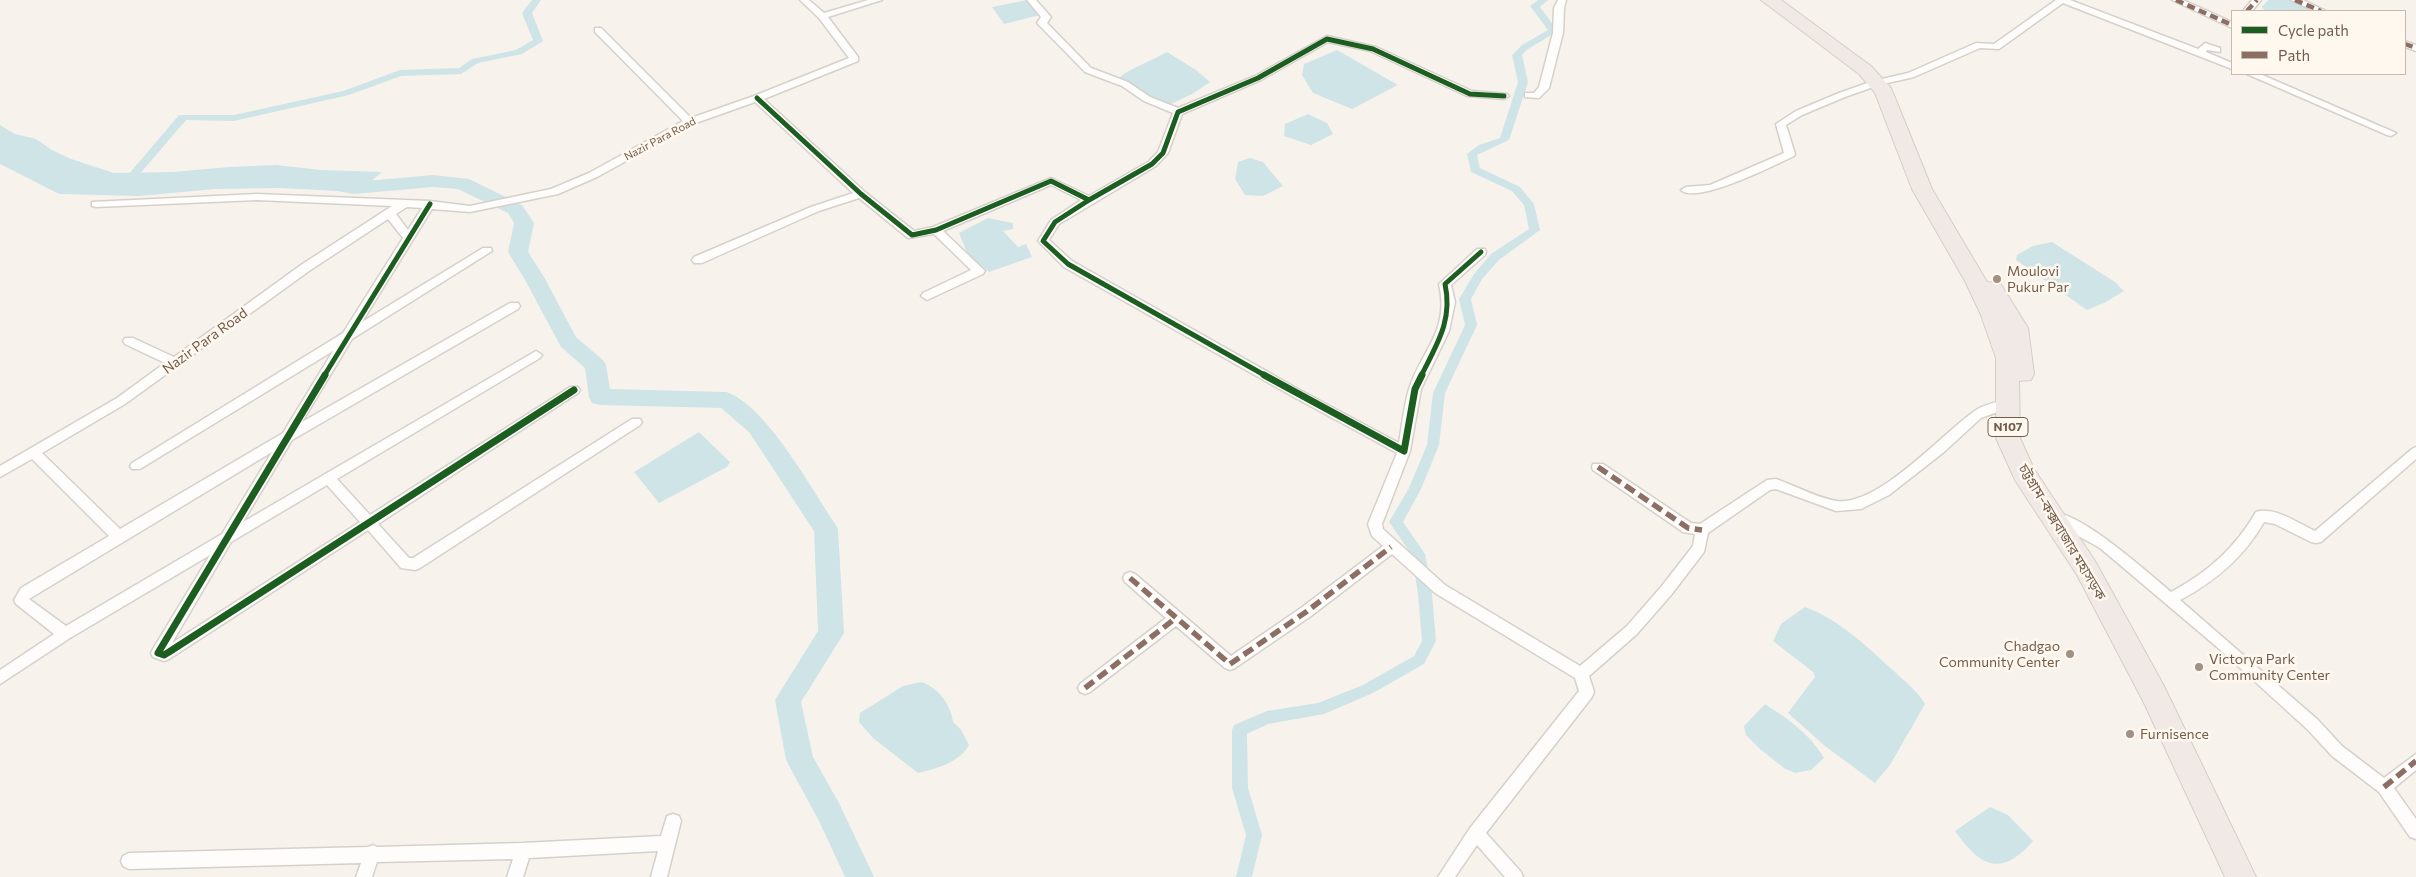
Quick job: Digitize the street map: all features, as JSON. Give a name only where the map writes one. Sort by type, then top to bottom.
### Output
[{"type":"highway","name":"চট্টগ্রাম-কক্সবাজার মহাসড়ক","points":[[1770,0],[1881,82],[1922,189],[1976,281],[1992,315],[2007,358],[2008,438],[2024,474],[2086,568],[2154,695],[2242,877]]},
{"type":"highway","name":"N107","points":[[1787,0],[1881,82],[1894,89],[1914,130],[1934,187],[2017,328],[2023,373],[2021,434],[2046,489],[2119,595],[2257,877]]},
{"type":"street","points":[[804,0],[822,16],[878,0]]},
{"type":"street","points":[[1031,0],[1046,17],[1042,23],[1088,70],[1125,84],[1148,99],[1178,112],[1258,78],[1328,39],[1373,50],[1470,94],[1504,96]]},
{"type":"street","points":[[1528,95],[1536,96],[1544,88],[1558,33],[1559,8],[1562,0]]},
{"type":"street","points":[[1686,190],[1712,188],[1790,154],[1781,124],[1787,120],[1881,82],[1911,75],[1980,45],[1996,47],[2062,0],[2231,66]]},
{"type":"street","points":[[2176,0],[2231,25]]},
{"type":"street","points":[[2248,10],[2256,0]]},
{"type":"street","points":[[2295,0],[2319,10]]},
{"type":"street","name":"Nazir Para Road","points":[[96,204],[248,197],[430,204],[470,208],[554,192],[589,177],[689,122],[757,98],[855,59],[822,16]]},
{"type":"street","points":[[598,30],[689,122]]},
{"type":"street","points":[[2200,53],[2205,46],[2217,50]]},
{"type":"street","points":[[2254,75],[2391,134]]},
{"type":"street","points":[[757,98],[860,194],[912,235],[936,230],[1051,181],[1089,200]]},
{"type":"street","points":[[1178,112],[1163,153],[1152,164],[1055,222],[1043,241],[1068,264],[1294,392],[1404,451]]},
{"type":"street","points":[[698,260],[806,213],[860,194]]},
{"type":"street","name":"Nazir Para Road","points":[[0,472],[121,401],[305,268],[405,203]]},
{"type":"street","points":[[430,204],[349,334],[158,653],[164,655],[169,652],[574,390]]},
{"type":"street","points":[[389,213],[409,238]]},
{"type":"street","points":[[927,296],[979,271],[936,230]]},
{"type":"street","points":[[136,466],[487,251]]},
{"type":"street","points":[[1446,877],[1476,833],[1587,692],[1581,674],[1431,581],[1377,532],[1375,524],[1404,451],[1415,389],[1443,331],[1449,302],[1445,284],[1480,252]]},
{"type":"street","points":[[65,634],[21,600],[22,596],[118,536],[514,306]]},
{"type":"street","points":[[129,341],[176,363]]},
{"type":"street","points":[[0,678],[65,634],[536,355]]},
{"type":"street","points":[[1598,467],[1688,528],[1702,530],[1767,485],[1776,484],[1836,506],[1856,505],[1884,491],[1940,449],[1978,415],[1992,408],[2007,404]]},
{"type":"street","points":[[328,477],[406,564],[415,564],[636,422]]},
{"type":"street","points":[[33,452],[118,536]]},
{"type":"street","points":[[2171,598],[2202,582],[2232,558],[2261,516],[2277,519],[2316,538],[2416,452]]},
{"type":"street","points":[[2049,513],[2105,544],[2171,598],[2313,725],[2337,751],[2384,787],[2416,832]]},
{"type":"street","points":[[1581,674],[1632,630],[1666,591],[1699,548],[1702,530]]},
{"type":"street","points":[[1130,578],[1230,664],[1306,612],[1391,546]]},
{"type":"street","points":[[1085,688],[1176,618]]},
{"type":"street","points":[[2384,787],[2416,761]]},
{"type":"street","points":[[2401,811],[2416,823]]},
{"type":"street","points":[[659,877],[673,821]]},
{"type":"street","points":[[1476,833],[1514,877]]},
{"type":"street","points":[[129,861],[373,853],[523,851],[668,844]]},
{"type":"street","points":[[514,877],[523,851]]},
{"type":"street","points":[[364,877],[373,853]]},
{"type":"shaded area","points":[[1027,0],[1040,15],[1004,24],[992,7]]},
{"type":"shaded area","points":[[2268,0],[2290,0],[2315,10],[2264,10],[2262,7]]},
{"type":"shaded area","points":[[1337,50],[1398,85],[1352,109],[1313,93],[1302,75],[1304,64]]},
{"type":"shaded area","points":[[1167,52],[1196,70],[1210,82],[1194,93],[1171,104],[1153,98],[1119,78],[1122,75]]},
{"type":"shaded area","points":[[1308,114],[1327,123],[1333,134],[1311,145],[1284,136],[1285,124]]},
{"type":"shaded area","points":[[0,125],[15,134],[36,139],[52,150],[71,159],[114,173],[173,172],[276,165],[321,170],[382,172],[358,192],[280,188],[215,189],[139,196],[59,194],[0,164]]},
{"type":"shaded area","points":[[1250,158],[1263,162],[1283,186],[1263,196],[1245,195],[1235,179],[1238,162]]},
{"type":"shaded area","points":[[988,218],[1013,223],[1013,229],[1003,231],[1018,247],[1026,244],[1032,257],[989,272],[968,255],[959,233]]},
{"type":"shaded area","points":[[2052,242],[2115,282],[2124,291],[2104,303],[2087,310],[2016,260],[2017,255],[2033,246]]},
{"type":"shaded area","points":[[699,432],[730,462],[727,467],[659,503],[634,472]]},
{"type":"shaded area","points":[[1805,607],[1830,619],[1854,636],[1908,684],[1925,704],[1890,765],[1875,783],[1825,746],[1788,713],[1815,677],[1813,672],[1773,641],[1781,624]]},
{"type":"shaded area","points":[[921,682],[933,688],[943,698],[950,709],[953,722],[961,730],[969,745],[954,760],[940,767],[918,773],[873,738],[859,722],[860,713],[903,686]]},
{"type":"shaded area","points":[[1765,704],[1798,728],[1819,750],[1824,758],[1811,770],[1795,773],[1784,768],[1746,735],[1744,726]]},
{"type":"shaded area","points":[[1990,807],[2008,815],[2033,841],[2011,860],[2002,863],[1992,863],[1983,860],[1965,844],[1955,831]]},
{"type":"waterway","points":[[128,181],[183,117],[234,118],[346,93],[400,73],[461,71],[475,61],[519,52],[538,41],[527,13],[537,0]]},
{"type":"waterway","points":[[1244,877],[1254,835],[1240,788],[1239,730],[1267,718],[1319,709],[1368,689],[1419,660],[1429,641],[1425,594],[1418,554],[1396,522],[1415,489],[1433,445],[1439,393],[1471,325],[1465,299],[1478,277],[1495,257],[1535,230],[1529,204],[1516,189],[1475,170],[1472,154],[1483,147],[1504,140],[1523,82],[1517,55],[1525,47],[1553,31],[1535,6],[1544,0]]},
{"type":"waterway","points":[[334,185],[354,188],[433,181],[462,183],[515,209],[524,223],[518,252],[534,277],[568,342],[595,365],[600,397],[726,400],[757,426],[826,529],[831,633],[788,700],[800,760],[829,812],[860,877]]},
{"type":"marked path","points":[[2176,0],[2231,25]]},
{"type":"marked path","points":[[2248,10],[2257,0]]},
{"type":"marked path","points":[[2295,0],[2319,10]]},
{"type":"marked path","points":[[2406,44],[2416,48]]},
{"type":"marked path","points":[[1598,467],[1688,528],[1702,530]]},
{"type":"marked path","points":[[1130,578],[1230,664],[1306,612],[1391,547]]},
{"type":"marked path","points":[[1085,688],[1176,618]]},
{"type":"marked path","points":[[2384,787],[2416,761]]},
{"type":"cycle path","points":[[757,98],[861,194],[912,235],[936,230],[1051,181],[1089,200],[1152,164],[1163,153],[1178,112],[1258,78],[1327,39],[1373,49],[1470,94],[1504,96]]},
{"type":"cycle path","points":[[1089,200],[1055,222],[1043,241],[1068,264],[1294,392],[1404,451],[1415,389],[1443,331],[1449,302],[1445,284],[1481,252]]},
{"type":"cycle path","points":[[430,204],[349,334],[158,653],[164,655],[169,652],[574,390]]},
{"type":"place","name":"Moulovi Pukur Par","points":[[1997,279]]},
{"type":"place","name":"Chadgao Community Center","points":[[2070,654]]},
{"type":"place","name":"Victorya Park Community Center","points":[[2199,667]]},
{"type":"place","name":"Furnisence","points":[[2130,734]]}]
